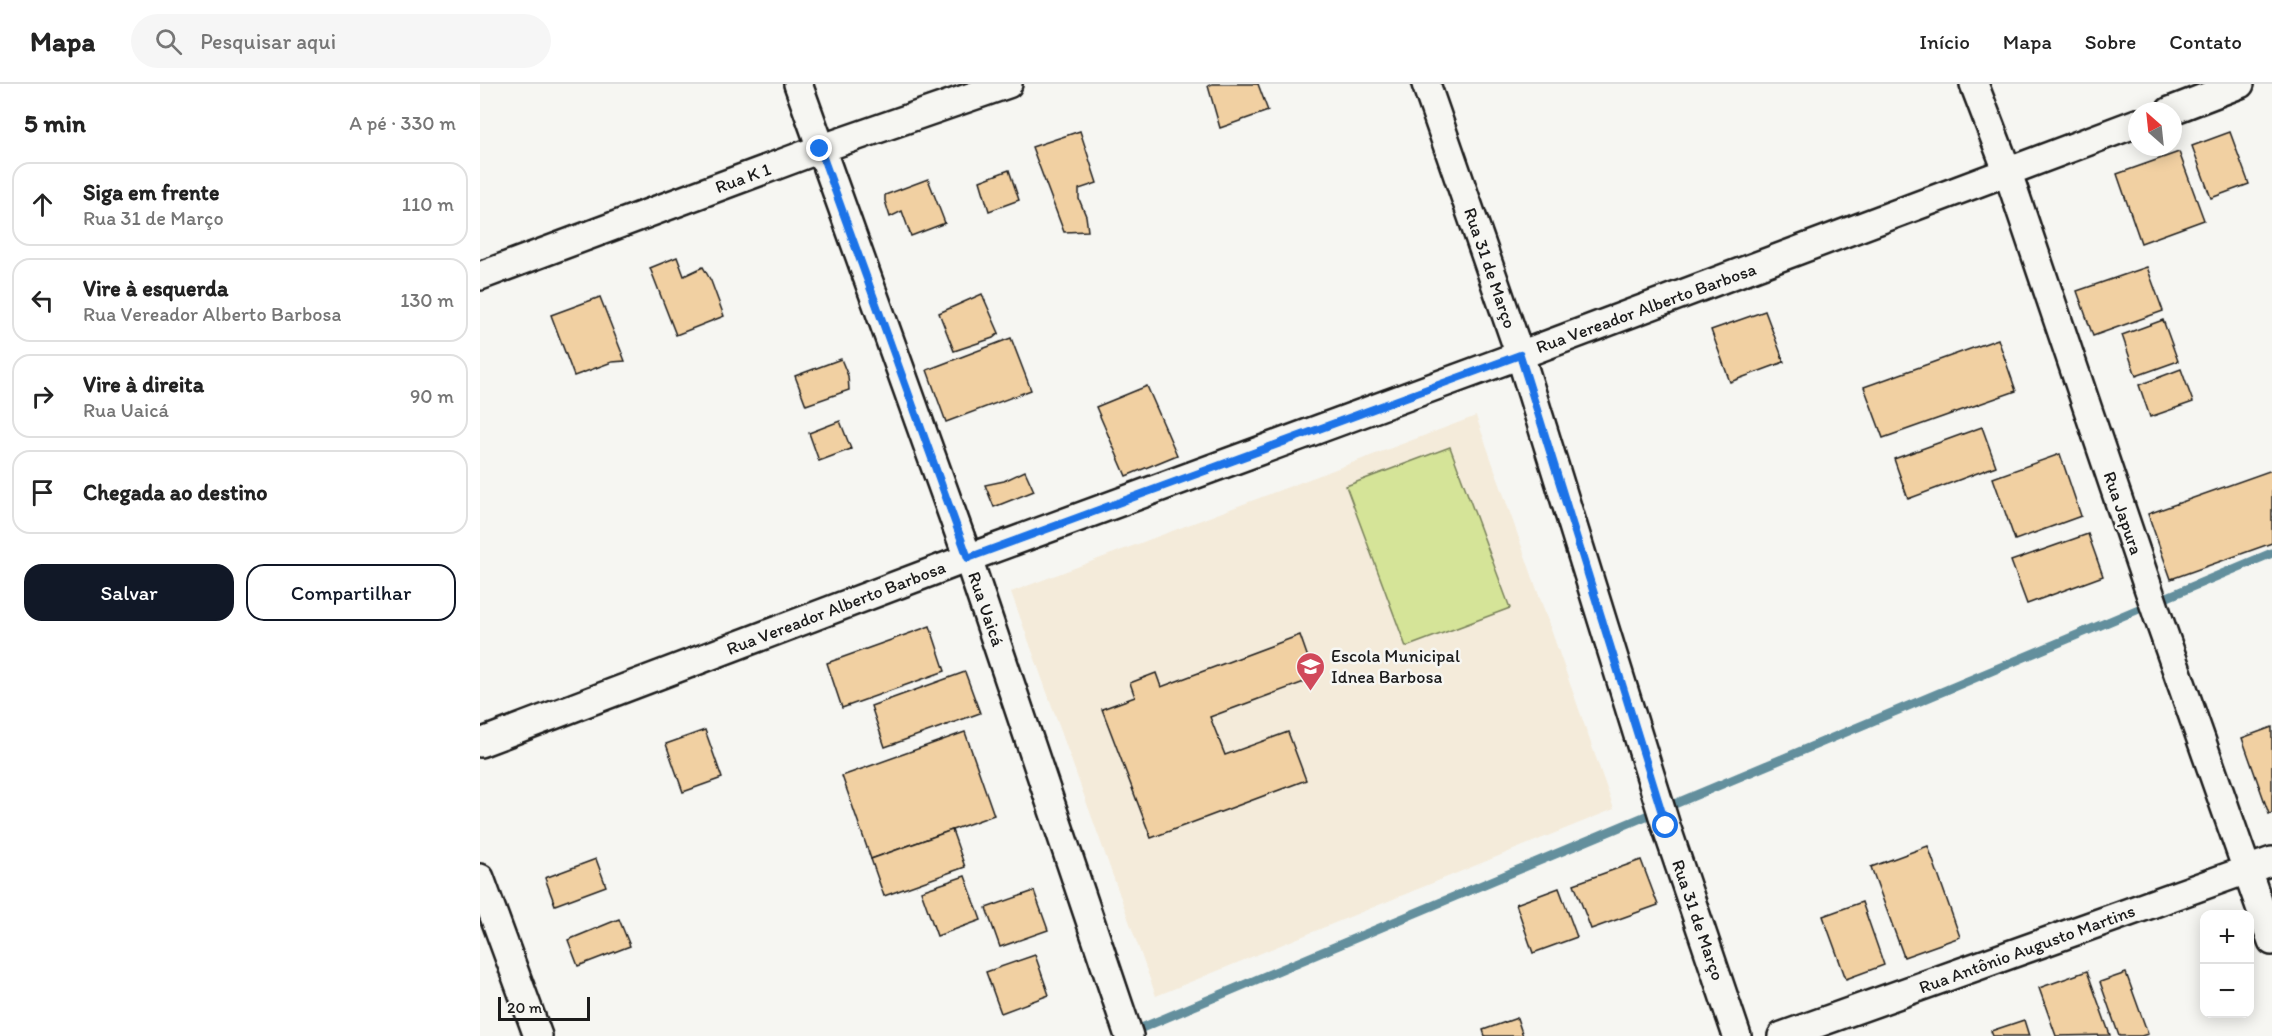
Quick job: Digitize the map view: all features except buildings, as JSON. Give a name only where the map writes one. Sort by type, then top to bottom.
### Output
[{"type":"street","name":"Rua Uaicá","points":[[798,84],[968,558],[1126,1028]]},
{"type":"street","name":"Rua K 1","points":[[480,276],[820,149],[1008,84]]},
{"type":"street","name":"Rua 31 de Março","points":[[1426,84],[1520,355],[1656,796],[1737,1036]]},
{"type":"street","name":"Rua Japura","points":[[1974,84],[2008,172],[2158,617],[2260,866],[2272,941]]},
{"type":"street","points":[[2182,106],[2241,84]]},
{"type":"street","name":"Rua Vereador Alberto Barbosa","points":[[480,743],[968,558],[1520,355],[2128,126]]},
{"type":"street","name":"Rua Antônio Augusto Martins","points":[[1782,1036],[2260,866]]},
{"type":"street","points":[[480,878],[538,1036]]},
{"type":"shaded area","name":"Escola Municipal Idnea Barbosa","points":[[1476,416],[1614,809],[1156,996],[1011,592]]},
{"type":"green space","points":[[1450,447],[1510,608],[1406,647],[1346,486]]},
{"type":"waterway","points":[[1132,1032],[2272,553]]},
{"type":"place","name":"Escola Municipal Idnea Barbosa","points":[[1310,692]]},
{"type":"route","points":[[820,149],[968,558],[1520,355],[1666,826]]}]
